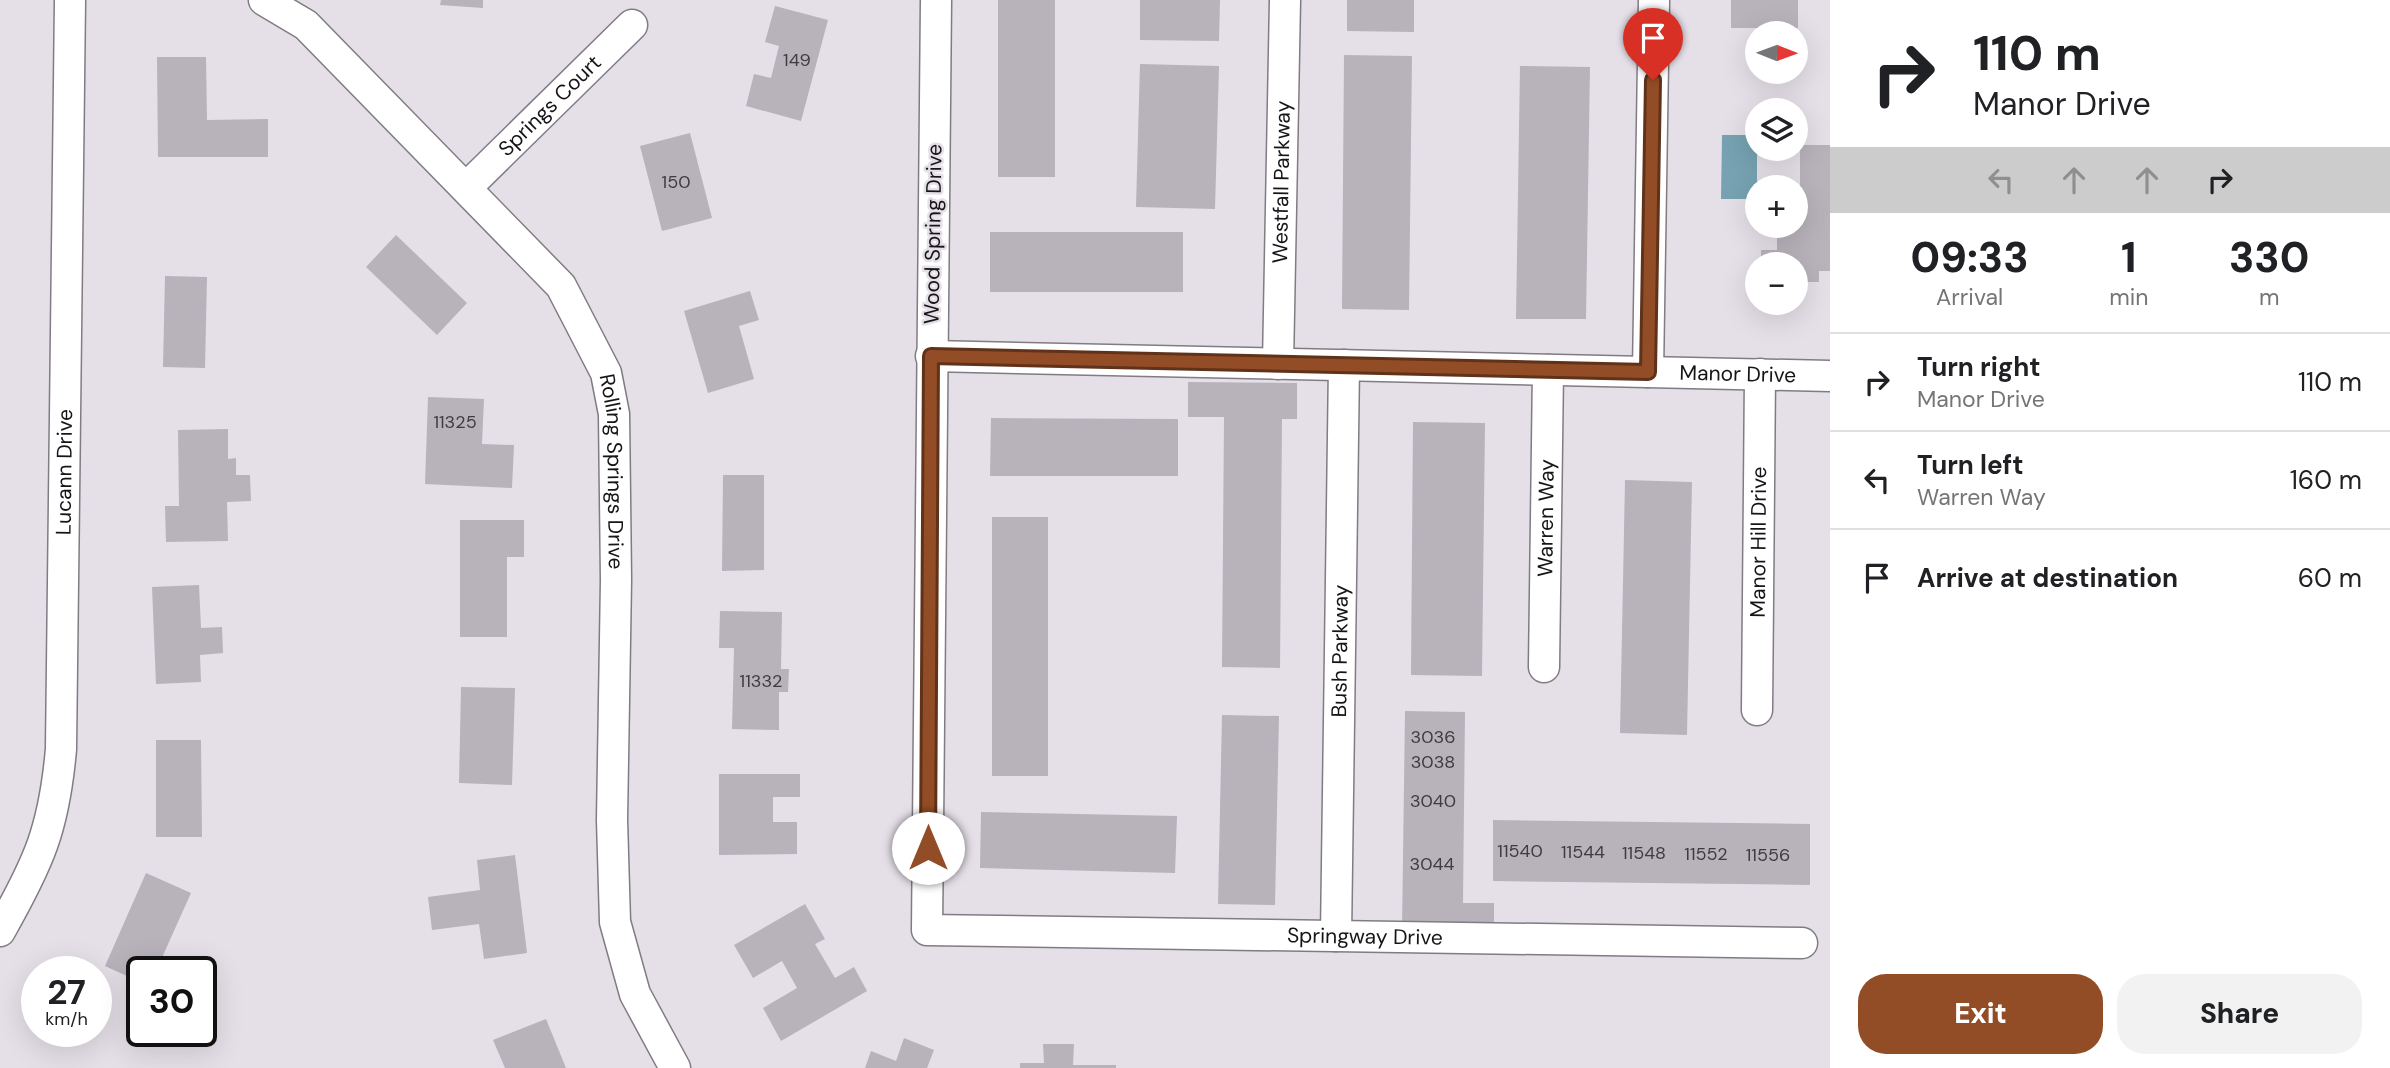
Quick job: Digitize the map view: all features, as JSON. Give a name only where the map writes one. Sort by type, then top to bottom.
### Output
[{"type":"street","name":"Lucann Drive","points":[[0,931],[35,869],[48,834],[57,798],[61,749],[70,0]]},
{"type":"street","name":"Rolling Springs Drive","points":[[264,0],[306,25],[561,286],[606,373],[614,414],[616,580],[612,820],[615,922],[635,994],[675,1068]]},
{"type":"street","name":"Wood Spring Drive","points":[[927,930],[936,0]]},
{"type":"street","name":"Westfall Parkway","points":[[1278,364],[1285,0]]},
{"type":"street","points":[[1648,372],[1654,0]]},
{"type":"street","name":"Springs Court","points":[[467,187],[632,25]]},
{"type":"street","name":"Manor Drive","points":[[931,356],[1830,376]]},
{"type":"street","name":"Bush Parkway","points":[[1336,936],[1344,365]]},
{"type":"street","name":"Warren Way","points":[[1544,667],[1548,370]]},
{"type":"street","name":"Manor Hill Drive","points":[[1757,710],[1760,374]]},
{"type":"street","name":"Springway Drive","points":[[927,930],[1802,943]]},
{"type":"water","points":[[1722,135],[1745,135],[1745,161],[1757,161],[1757,175],[1745,175],[1745,199],[1721,199]]},
{"type":"building","points":[[441,0],[483,0],[483,8],[440,5]]},
{"type":"building","points":[[998,0],[1055,0],[1055,177],[998,177]]},
{"type":"building","points":[[1140,0],[1220,0],[1219,41],[1140,40]]},
{"type":"building","points":[[1347,0],[1414,0],[1414,32],[1347,31]]},
{"type":"building","points":[[1731,0],[1798,0],[1798,21],[1745,21],[1745,28],[1731,28]]},
{"type":"building","points":[[775,6],[828,20],[801,121],[746,106],[754,74],[771,78],[779,46],[765,42]]},
{"type":"building","points":[[1344,55],[1412,56],[1409,310],[1342,309]]},
{"type":"building","points":[[157,57],[206,57],[207,120],[268,119],[268,157],[158,157]]},
{"type":"building","points":[[1140,64],[1219,66],[1215,209],[1136,207]]},
{"type":"building","points":[[1520,66],[1590,67],[1586,319],[1516,319]]},
{"type":"building","points":[[690,133],[712,218],[662,231],[640,146]]},
{"type":"building","points":[[1808,145],[1830,145],[1830,271],[1819,271],[1819,282],[1808,282],[1808,252],[1761,252],[1777,250],[1777,238],[1808,238],[1808,175],[1800,175],[1800,161],[1808,161]]},
{"type":"building","points":[[990,232],[1183,232],[1183,292],[990,292]]},
{"type":"building","points":[[396,235],[467,303],[437,335],[366,267]]},
{"type":"building","points":[[165,276],[207,277],[205,368],[163,367]]},
{"type":"building","points":[[750,291],[759,320],[739,326],[754,379],[708,393],[684,311]]},
{"type":"building","points":[[1188,382],[1297,383],[1297,419],[1282,419],[1280,668],[1222,667],[1224,417],[1188,417]]},
{"type":"building","points":[[428,397],[484,399],[482,444],[514,445],[512,488],[425,484]]},
{"type":"building","points":[[991,418],[1178,419],[1178,476],[990,476]]},
{"type":"building","points":[[1413,422],[1485,423],[1482,676],[1411,675]]},
{"type":"building","points":[[228,429],[228,459],[236,458],[236,475],[250,475],[251,501],[227,502],[228,541],[166,542],[165,506],[179,506],[178,430]]},
{"type":"building","points":[[723,475],[764,475],[764,570],[722,571]]},
{"type":"building","points":[[1625,480],[1692,482],[1687,735],[1620,733]]},
{"type":"building","points":[[992,517],[1048,517],[1048,776],[992,776]]},
{"type":"building","points":[[460,520],[524,520],[524,557],[507,557],[507,637],[460,637]]},
{"type":"building","points":[[199,585],[201,628],[222,627],[223,653],[200,655],[201,682],[156,684],[152,587]]},
{"type":"building","points":[[720,611],[782,612],[781,669],[789,669],[788,692],[779,692],[779,730],[732,729],[734,648],[719,648]]},
{"type":"building","points":[[461,687],[515,688],[512,785],[459,783]]},
{"type":"building","points":[[1405,711],[1465,712],[1463,903],[1494,903],[1494,931],[1402,930]]},
{"type":"building","points":[[1222,715],[1279,716],[1275,905],[1218,904]]},
{"type":"building","points":[[156,740],[201,740],[202,837],[156,837]]},
{"type":"building","points":[[719,774],[800,774],[800,797],[773,797],[773,822],[797,822],[797,854],[719,855]]},
{"type":"building","points":[[981,812],[1177,816],[1175,873],[980,868]]},
{"type":"building","points":[[1493,820],[1810,824],[1810,885],[1493,881]]},
{"type":"building","points":[[515,855],[527,953],[484,959],[479,924],[432,930],[428,897],[480,890],[477,860]]},
{"type":"building","points":[[146,873],[191,893],[163,956],[126,956],[126,976],[112,969],[112,956],[109,956]]},
{"type":"building","points":[[805,904],[825,939],[815,944],[835,978],[854,967],[867,991],[781,1041],[763,1008],[797,988],[782,961],[753,978],[734,945]]},
{"type":"building","points":[[546,1019],[566,1068],[505,1068],[493,1040]]},
{"type":"building","points":[[904,1038],[934,1050],[927,1068],[865,1068],[871,1051],[896,1061]]},
{"type":"building","points":[[1043,1044],[1074,1044],[1073,1065],[1116,1065],[1116,1068],[1020,1068],[1020,1063],[1044,1063]]},
{"type":"route","points":[[928,848],[931,356],[1648,372],[1653,80]]}]
